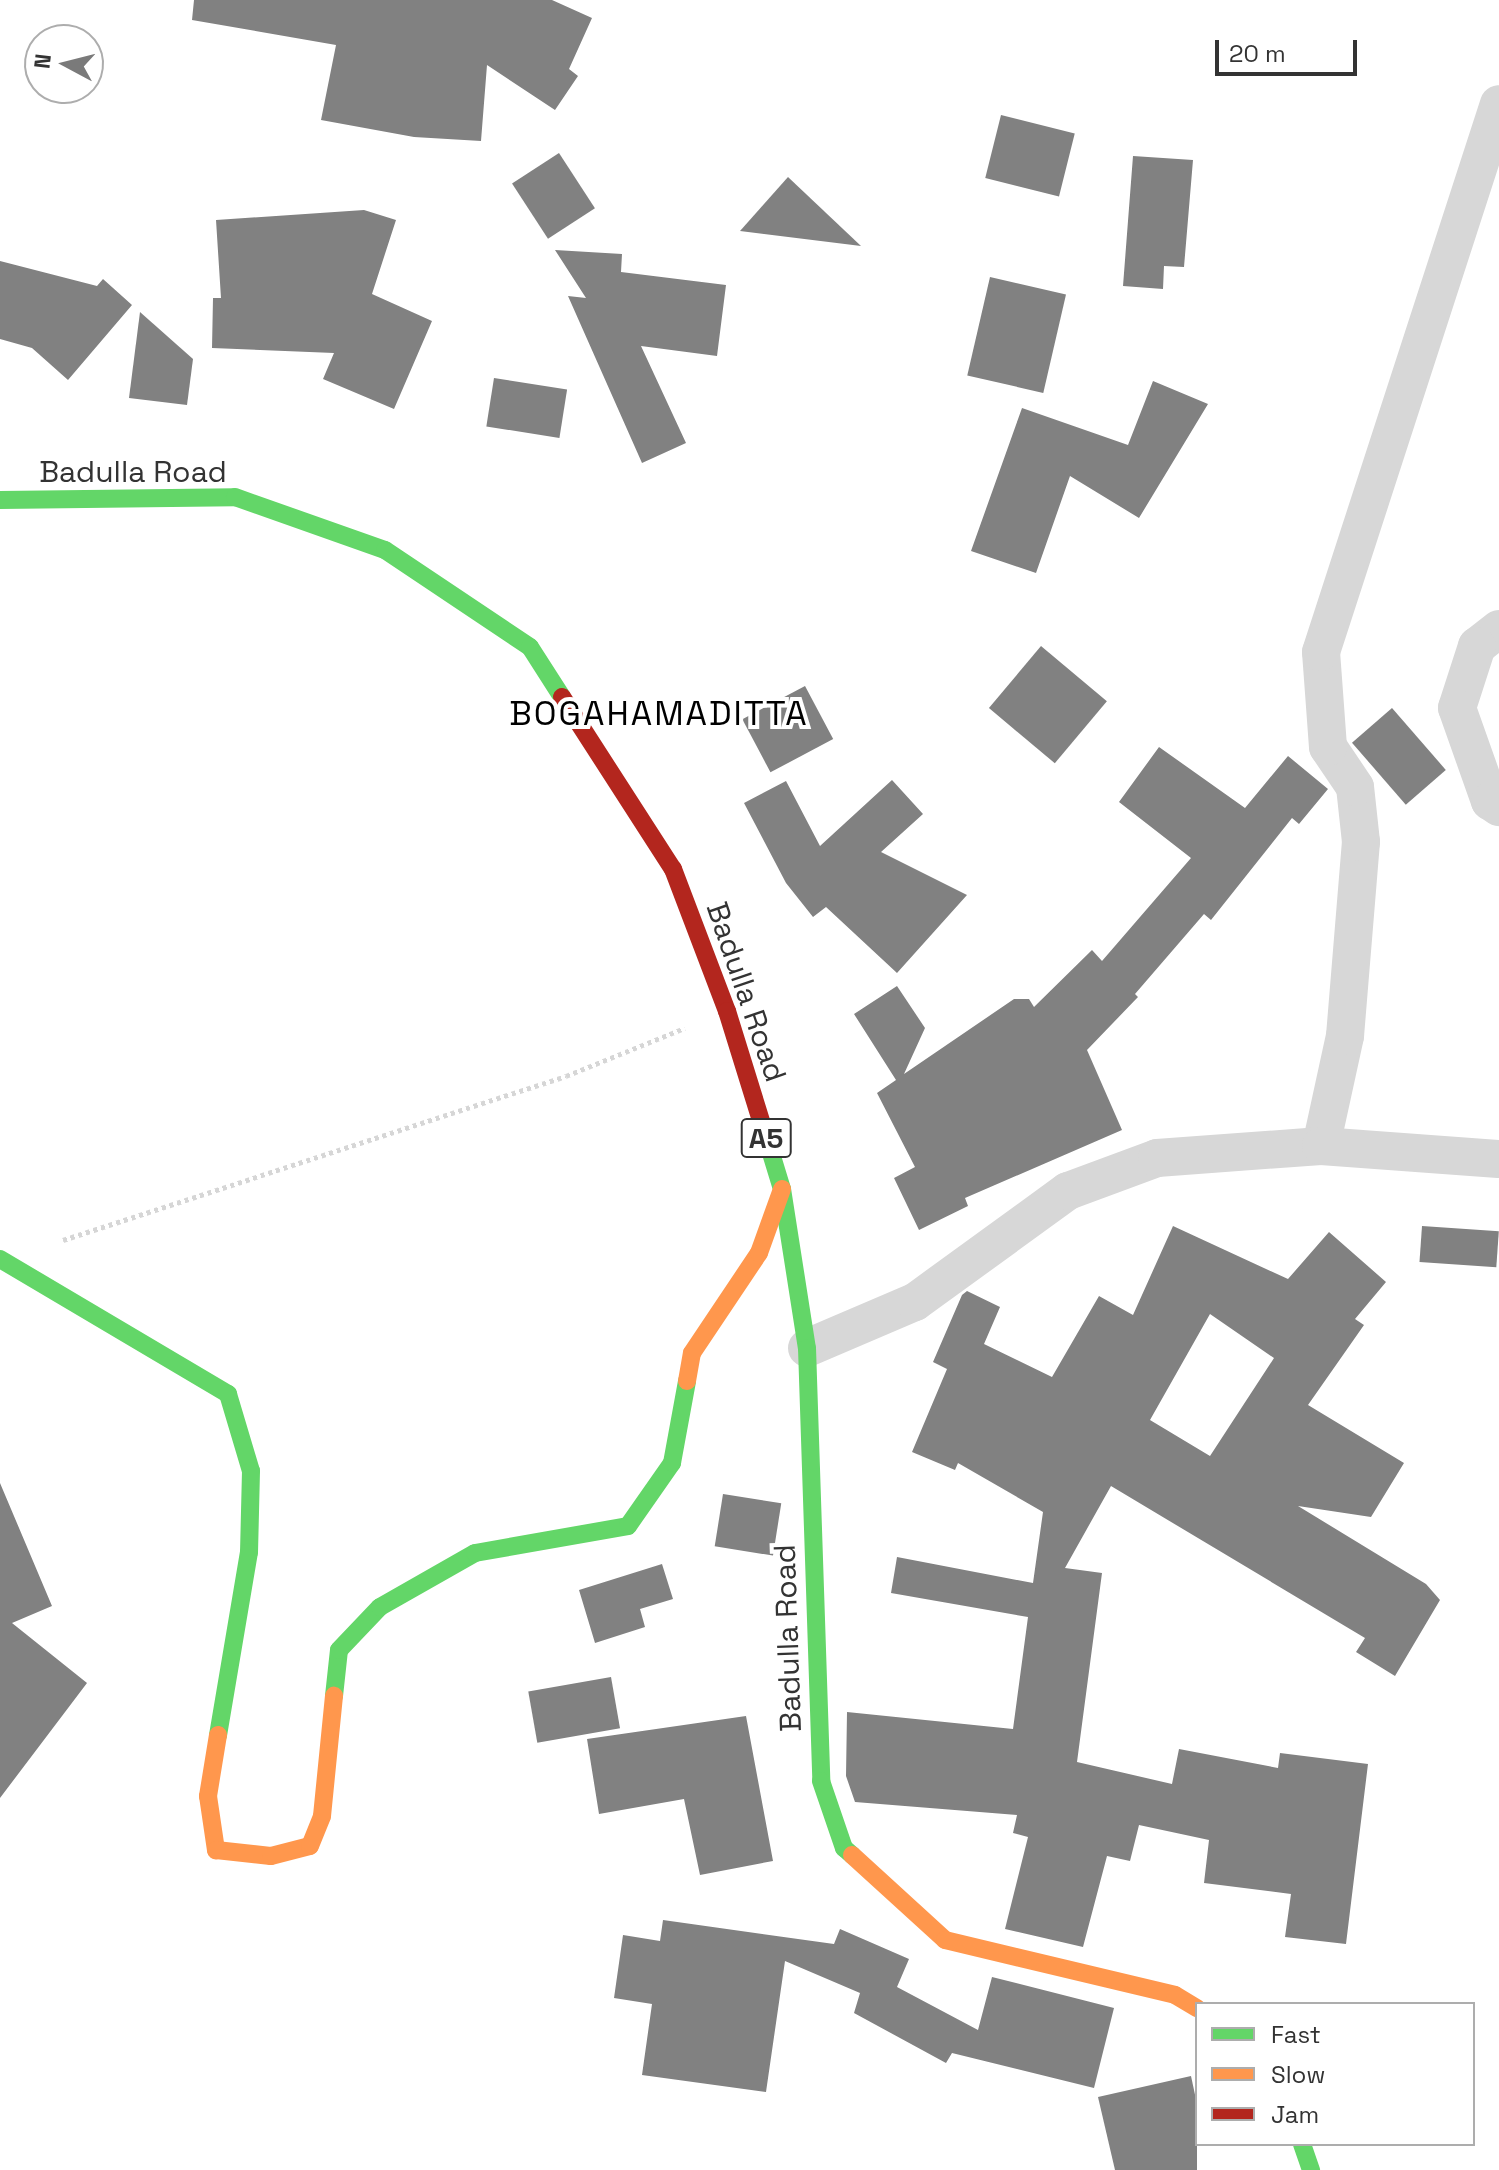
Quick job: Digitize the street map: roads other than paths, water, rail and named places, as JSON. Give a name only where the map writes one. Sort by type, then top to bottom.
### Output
[{"type":"main road","name":"Badulla Road","points":[[0,500],[235,497],[385,550],[530,647],[673,869],[727,1011],[782,1189],[807,1348],[821,1781],[844,1848],[945,1940],[1175,1995],[1195,2007]]},
{"type":"main road","points":[[0,1259],[228,1394],[251,1471],[249,1552],[208,1796],[216,1850],[271,1856],[310,1846],[322,1816],[339,1650],[380,1607],[475,1553],[628,1526],[672,1463],[692,1353],[759,1253],[782,1189]]},
{"type":"main road","points":[[1303,2146],[1311,2170]]},
{"type":"street","points":[[1321,1146],[1345,1036],[1361,842],[1355,787],[1328,747],[1321,652],[1499,104]]},
{"type":"street","points":[[1499,629],[1477,646],[1457,708],[1490,801],[1499,807]]},
{"type":"street","points":[[807,1348],[915,1302],[1068,1191],[1157,1158],[1321,1146],[1499,1159]]},
{"type":"district","name":"BOGAHAMADITTA","points":[[659,714]]}]
